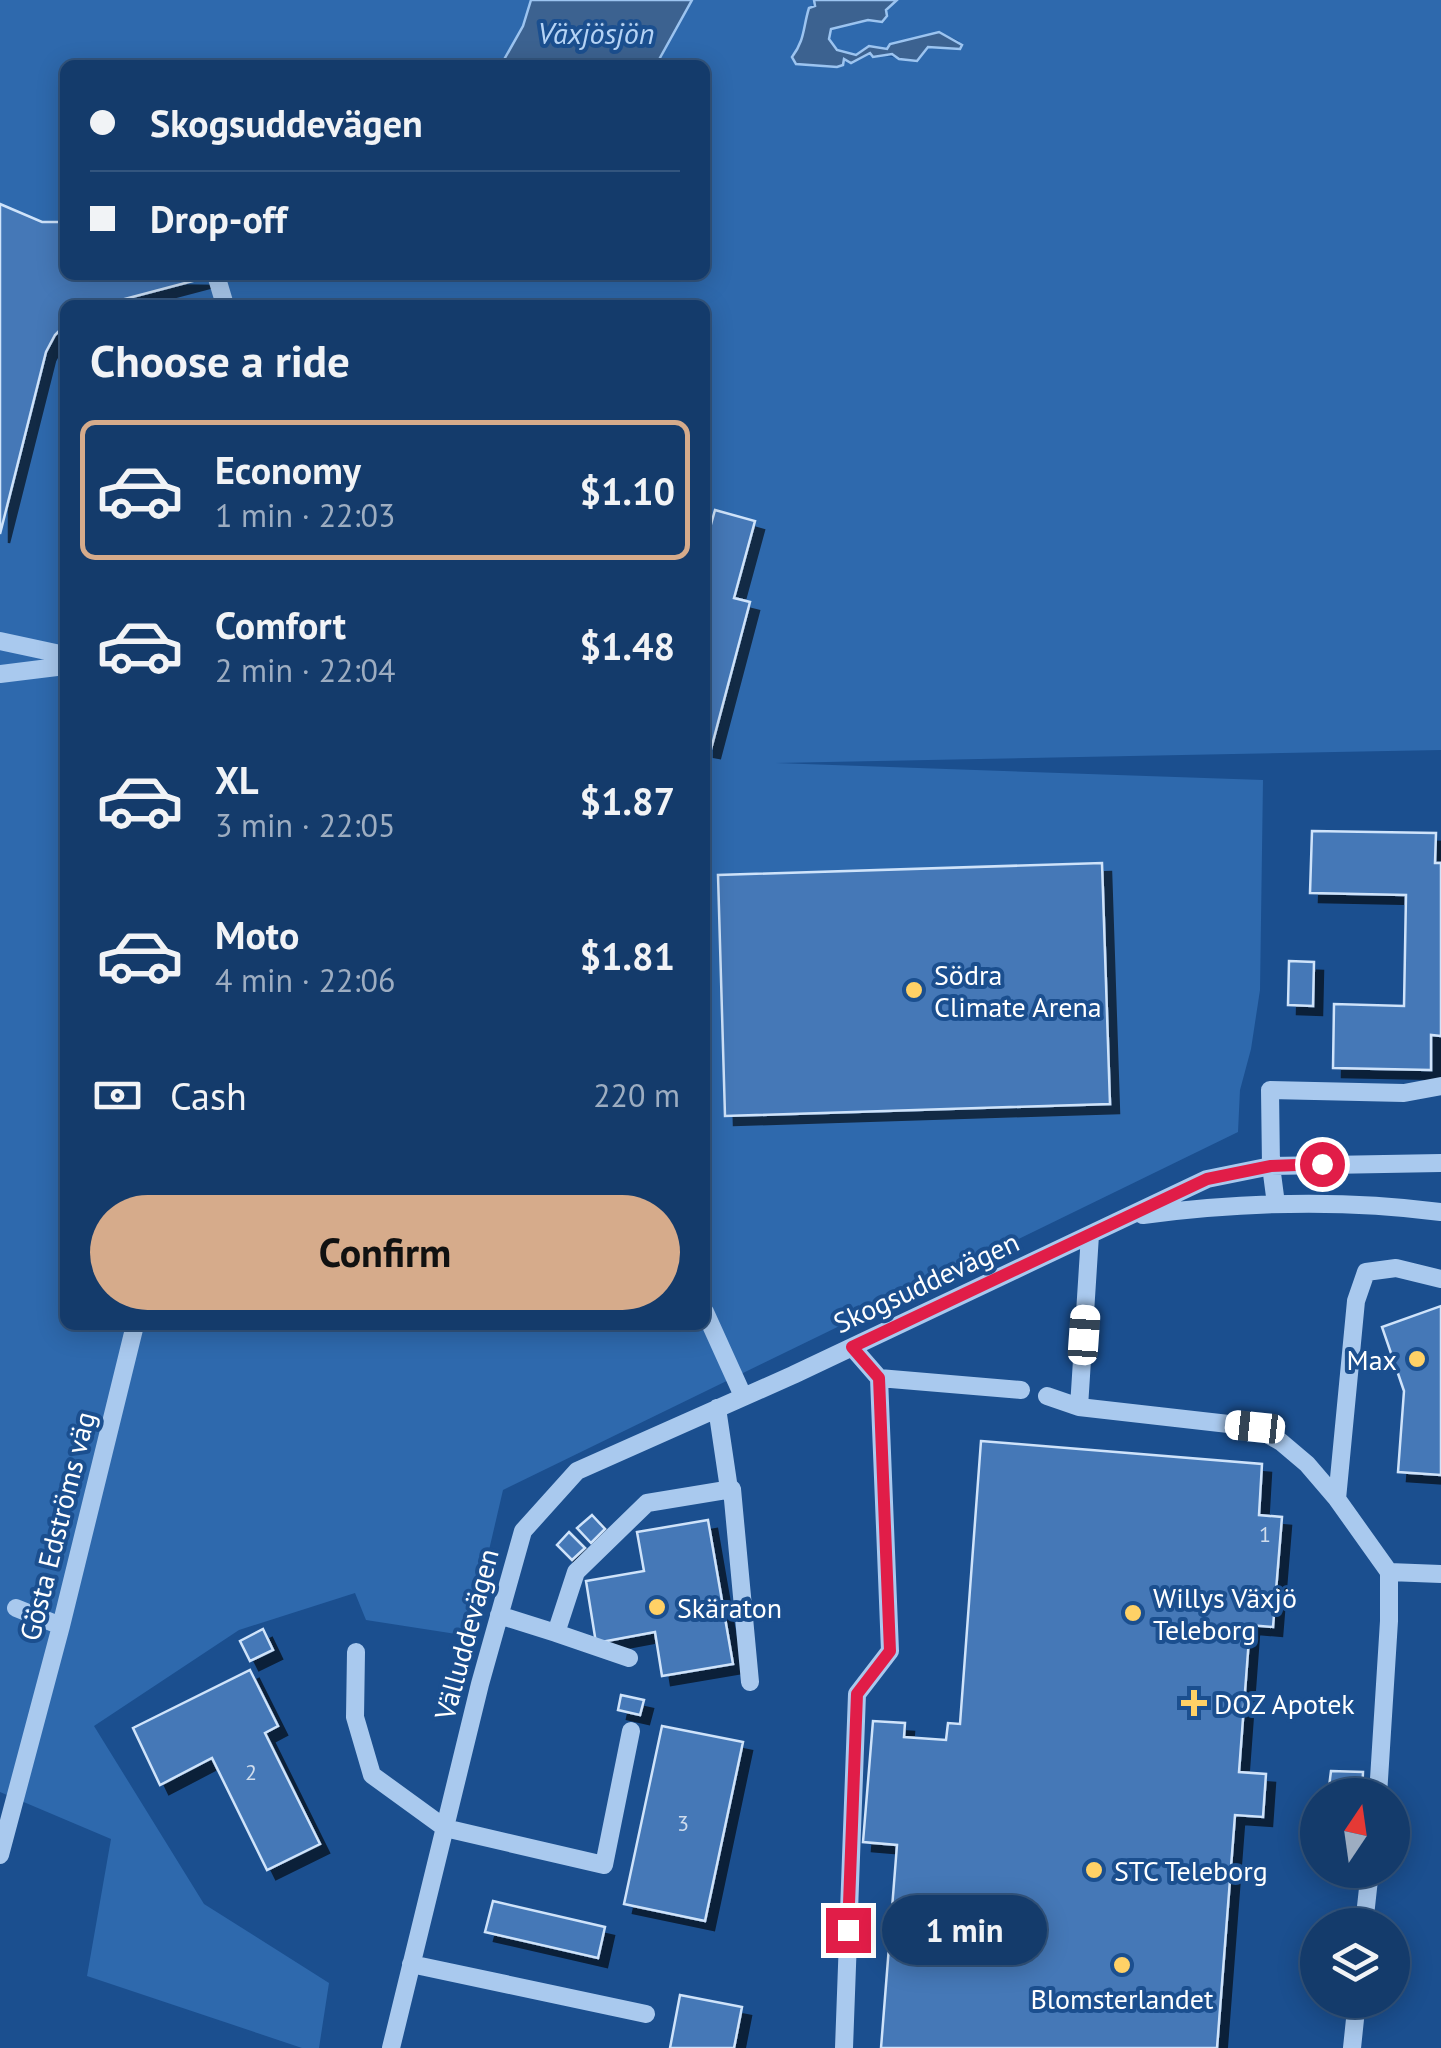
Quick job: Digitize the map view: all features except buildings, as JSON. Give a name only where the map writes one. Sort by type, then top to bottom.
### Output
[{"type":"street","points":[[0,641],[60,654]]},
{"type":"street","points":[[0,674],[60,667]]},
{"type":"street","points":[[1276,1204],[1270,1090],[1404,1093],[1441,1086]]},
{"type":"street","name":"Skogsuddevägen","points":[[742,1396],[1207,1179],[1271,1166],[1441,1163]]},
{"type":"street","name":"Skogsuddevägen","points":[[1132,1216],[1276,1204],[1367,1204],[1441,1212]]},
{"type":"street","points":[[1079,1408],[1090,1235]]},
{"type":"street","points":[[1337,1498],[1356,1302],[1366,1272],[1396,1268],[1441,1280]]},
{"type":"street","points":[[710,1323],[742,1396]]},
{"type":"street","name":"Gösta Edströms väg","points":[[0,1855],[134,1330]]},
{"type":"street","points":[[844,2048],[857,1694],[890,1651],[879,1378],[852,1347]]},
{"type":"street","points":[[879,1378],[1020,1390]]},
{"type":"street","name":"Välluddevägen","points":[[391,2048],[522,1531],[577,1470],[742,1396]]},
{"type":"street","points":[[1046,1396],[1079,1408],[1255,1427],[1308,1464],[1389,1572],[1379,1778]]},
{"type":"street","points":[[718,1408],[729,1489]]},
{"type":"street","points":[[556,1633],[576,1572],[647,1503],[732,1488],[750,1682]]},
{"type":"street","points":[[1389,1572],[1441,1574]]},
{"type":"street","points":[[16,1608],[61,1626]]},
{"type":"street","points":[[499,1615],[629,1658]]},
{"type":"street","points":[[356,1652],[355,1717],[372,1775],[445,1828],[604,1865],[630,1731]]},
{"type":"street","points":[[411,1964],[646,2014]]},
{"type":"street","points":[[1352,2048],[1355,2018]]},
{"type":"shaded area","points":[[0,0],[531,0],[523,26],[504,60],[60,60],[60,280],[710,280],[710,60],[659,60],[692,0],[814,0],[795,52],[816,66],[833,68],[840,67],[844,59],[851,63],[868,53],[873,57],[908,59],[928,47],[960,49],[959,41],[939,32],[895,43],[888,49],[863,49],[856,55],[837,50],[829,40],[831,29],[868,20],[882,21],[885,10],[897,0],[1441,0],[1441,750],[776,763],[1263,780],[1260,990],[1240,1090],[1238,1132],[503,1490],[469,1636],[366,1620],[355,1593],[239,1630],[94,1726],[204,1904],[329,1983],[319,2048],[302,2048],[87,1976],[111,1839],[0,1792]]},
{"type":"water","name":"Växjösjön","points":[[531,0],[692,0],[659,60],[504,60],[523,26]]},
{"type":"water","points":[[814,0],[897,0],[886,10],[882,22],[868,20],[831,29],[829,39],[837,50],[856,55],[869,46],[887,49],[890,44],[939,32],[962,45],[960,49],[928,47],[917,61],[892,54],[873,57],[870,53],[851,63],[844,59],[843,65],[837,67],[796,64],[792,57],[802,39],[809,8],[815,6]]},
{"type":"place","name":"Södra Climate Arena","points":[[914,990]]},
{"type":"place","name":"Max","points":[[1417,1359]]},
{"type":"place","name":"Skäraton","points":[[657,1607]]},
{"type":"place","name":"Willys Växjö Teleborg","points":[[1133,1613]]},
{"type":"place","name":"DOZ Apotek","points":[[1194,1703]]},
{"type":"place","name":"STC Teleborg","points":[[1094,1870]]},
{"type":"place","name":"Blomsterlandet","points":[[1122,1965]]},
{"type":"route","points":[[848,1930],[857,1694],[890,1651],[879,1378],[852,1347],[1207,1179],[1271,1166],[1322,1164]]}]
